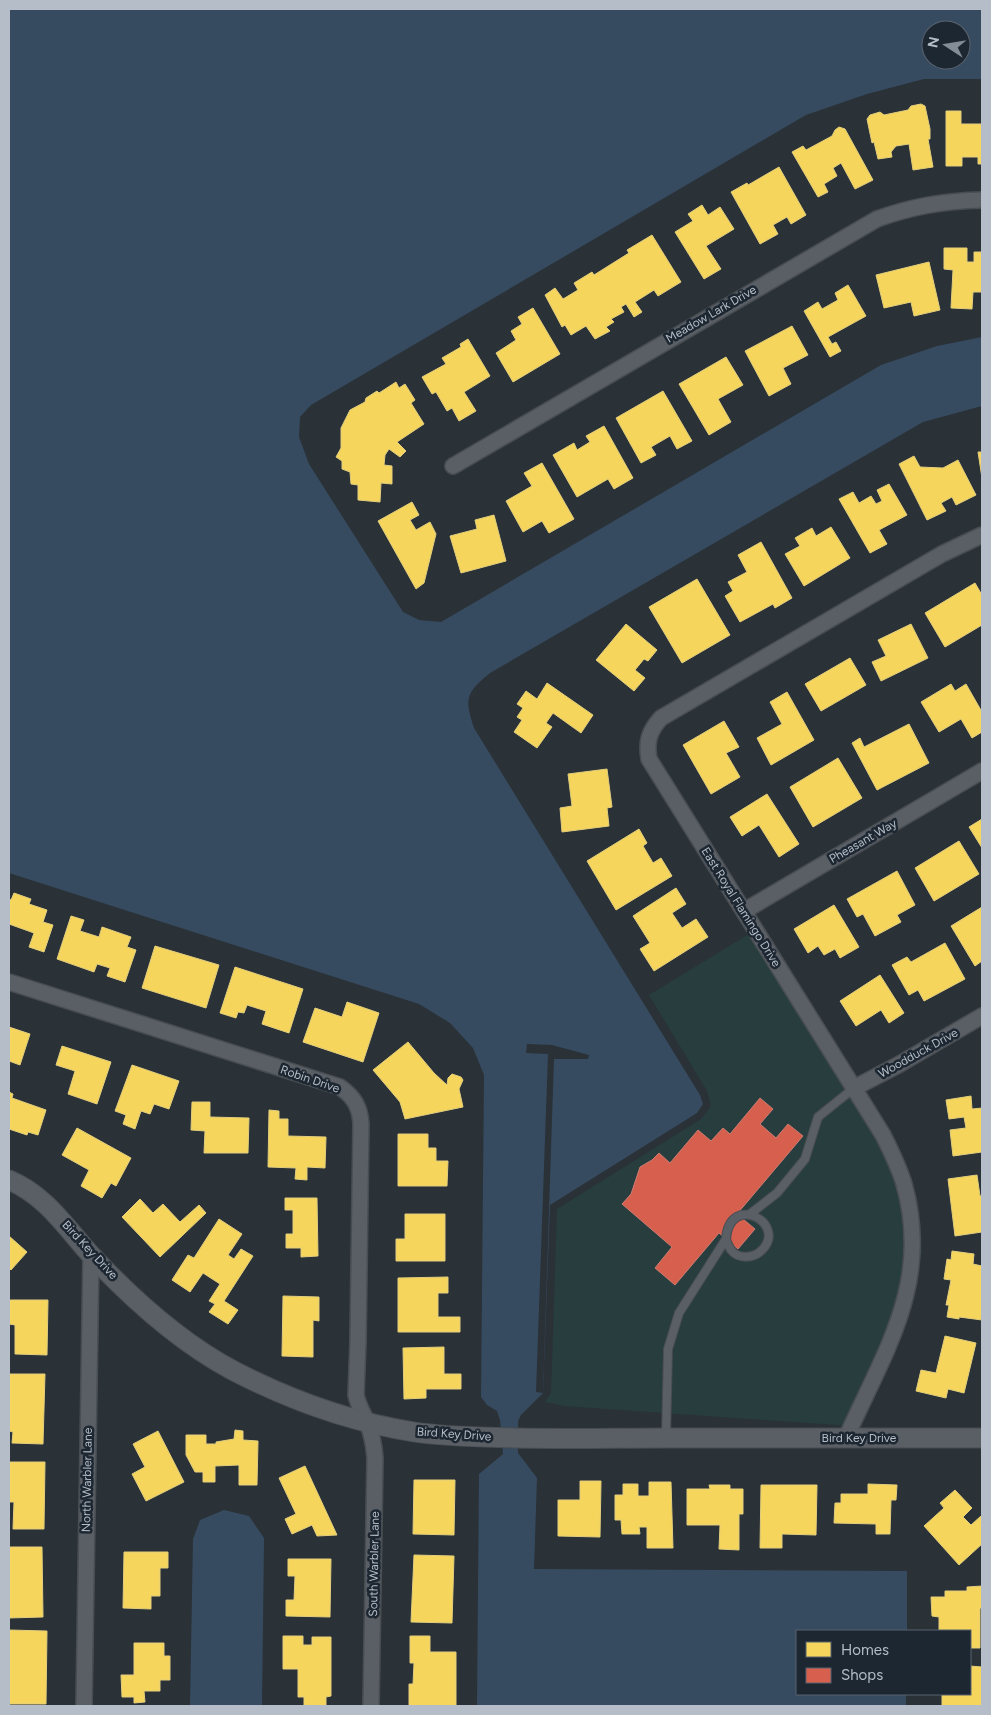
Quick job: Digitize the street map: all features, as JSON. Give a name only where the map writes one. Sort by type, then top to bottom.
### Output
[{"type":"street","name":"Meadow Lark Drive","points":[[452,466],[857,229],[877,219],[905,209],[933,203],[982,200]]},
{"type":"street","name":"East Royal Flamingo Drive","points":[[846,1438],[867,1390],[890,1345],[902,1313],[910,1276],[912,1240],[908,1203],[899,1168],[883,1135],[650,759],[647,748],[649,736],[661,718],[942,554],[982,535]]},
{"type":"street","name":"Pheasant Way","points":[[744,911],[982,771]]},
{"type":"street","name":"Robin Drive","points":[[9,982],[340,1087],[349,1093],[357,1104],[361,1124],[356,1395],[367,1422]]},
{"type":"street","name":"Woodduck Drive","points":[[854,1088],[898,1065],[982,1016]]},
{"type":"street","name":"Bird Key Drive","points":[[9,1180],[31,1191],[43,1200],[90,1254],[153,1315],[186,1341],[222,1364],[262,1385],[298,1401],[367,1422],[413,1432],[453,1436],[566,1439],[982,1438]]},
{"type":"street","name":"North Warbler Lane","points":[[84,1706],[90,1254]]},
{"type":"street","name":"South Warbler Lane","points":[[367,1422],[374,1443],[375,1458],[371,1706]]},
{"type":"lane","points":[[666,1438],[668,1349],[679,1313],[726,1239],[727,1229],[732,1221],[740,1215],[750,1214],[778,1193],[805,1159],[818,1117],[854,1088]]},
{"type":"lane","points":[[726,1239],[732,1251],[744,1257],[757,1255],[762,1251],[767,1245],[768,1232],[762,1220],[750,1214]]},
{"type":"green space","points":[[757,929],[844,1074],[911,1201],[922,1252],[889,1358],[851,1426],[564,1406],[545,1402],[551,1393],[557,1209],[701,1119],[711,1106],[707,1091],[649,995]]},
{"type":"water","points":[[9,9],[982,9],[982,79],[924,79],[867,94],[806,115],[311,405],[300,417],[299,437],[309,464],[403,612],[419,620],[441,622],[881,365],[937,346],[982,337],[982,406],[923,422],[490,673],[472,691],[468,703],[474,728],[700,1095],[703,1104],[697,1113],[550,1205],[543,1393],[521,1415],[518,1421],[518,1453],[537,1478],[534,1569],[907,1571],[907,1630],[796,1630],[796,1695],[906,1695],[906,1706],[477,1706],[479,1474],[503,1454],[500,1420],[497,1411],[487,1405],[481,1397],[484,1075],[473,1048],[450,1023],[419,1004],[9,873]]},
{"type":"water","points":[[224,1510],[249,1516],[264,1538],[262,1706],[190,1706],[193,1539],[200,1520]]},
{"type":"pier","points":[[527,1044],[552,1045],[589,1055],[588,1059],[554,1059],[543,1393],[536,1392],[548,1054],[526,1053]]},
{"type":"building: Homes","points":[[921,104],[925,106],[930,129],[930,139],[928,139],[933,167],[913,170],[909,144],[896,146],[891,152],[892,157],[878,159],[874,142],[872,143],[867,119],[870,115],[880,112],[884,115],[908,110],[911,106]]},
{"type":"building: Homes","points":[[946,111],[961,111],[961,124],[982,124],[982,164],[978,164],[978,157],[962,157],[962,166],[946,166]]},
{"type":"building: Homes","points":[[839,127],[845,129],[873,180],[855,189],[841,163],[833,168],[837,176],[824,184],[828,192],[818,197],[792,152],[803,146],[806,150],[832,136]]},
{"type":"building: Homes","points":[[779,167],[806,215],[791,224],[787,217],[773,225],[778,234],[760,244],[731,192],[747,183],[748,185]]},
{"type":"building: Homes","points":[[702,205],[708,215],[720,207],[734,229],[706,246],[721,269],[704,279],[675,232],[693,221],[688,214]]},
{"type":"building: Homes","points":[[652,235],[681,282],[658,296],[654,290],[635,302],[642,312],[634,317],[626,304],[621,307],[624,312],[611,319],[614,322],[606,327],[610,331],[595,339],[586,326],[571,335],[565,325],[562,327],[545,295],[555,288],[563,299],[578,290],[574,283],[592,272],[594,275],[629,253],[627,250]]},
{"type":"building: Homes","points":[[944,248],[967,248],[967,262],[974,262],[974,252],[982,252],[982,292],[973,292],[972,309],[951,308],[953,270],[944,269]]},
{"type":"building: Homes","points":[[929,262],[940,310],[914,316],[911,302],[884,308],[876,275]]},
{"type":"building: Homes","points":[[848,285],[866,316],[828,337],[832,344],[836,342],[841,351],[830,357],[804,311],[818,302],[822,309],[838,300],[835,293]]},
{"type":"building: Homes","points":[[533,308],[560,354],[513,382],[496,353],[516,340],[511,331],[522,324],[518,317]]},
{"type":"building: Homes","points":[[792,326],[808,355],[783,368],[791,384],[769,396],[745,351]]},
{"type":"building: Homes","points":[[468,339],[490,376],[464,392],[476,411],[459,421],[452,408],[447,411],[436,392],[432,394],[422,377],[446,364],[442,358],[461,347],[460,344]]},
{"type":"building: Homes","points":[[726,357],[743,385],[718,399],[731,422],[709,435],[679,384]]},
{"type":"building: Homes","points":[[396,382],[399,388],[405,384],[415,400],[411,403],[424,424],[397,442],[406,451],[400,457],[389,449],[385,455],[384,465],[392,466],[392,484],[381,483],[380,502],[358,500],[358,485],[351,484],[350,472],[342,469],[342,461],[336,457],[341,448],[341,428],[350,410],[365,402],[366,398],[377,391],[379,393]]},
{"type":"building: Homes","points":[[663,391],[692,441],[677,449],[670,436],[651,447],[656,455],[641,463],[616,418]]},
{"type":"building: Homes","points":[[604,426],[633,478],[614,489],[608,479],[577,497],[553,455],[574,443],[577,450],[590,442],[586,436]]},
{"type":"building: Homes","points":[[978,452],[982,452],[982,478]]},
{"type":"building: Homes","points":[[914,456],[920,467],[943,468],[958,460],[976,495],[956,505],[952,497],[941,503],[946,511],[927,520],[899,464]]},
{"type":"building: Homes","points":[[542,463],[574,519],[549,533],[542,521],[523,532],[506,501],[532,486],[524,473]]},
{"type":"building: Homes","points":[[889,484],[907,515],[879,530],[887,544],[870,553],[839,499],[853,492],[859,503],[871,496],[876,504],[882,501],[877,490]]},
{"type":"building: Homes","points":[[412,502],[419,515],[410,520],[416,530],[430,522],[436,534],[424,583],[416,589],[378,521]]},
{"type":"building: Homes","points":[[494,515],[506,561],[461,573],[450,536],[477,529],[475,520]]},
{"type":"building: Homes","points":[[831,527],[850,558],[804,586],[785,554],[800,546],[795,538],[812,528],[816,536]]},
{"type":"building: Homes","points":[[761,542],[792,598],[775,608],[773,604],[740,622],[725,596],[733,591],[728,582],[747,572],[738,555]]},
{"type":"building: Homes","points":[[697,579],[730,635],[682,663],[649,607]]},
{"type":"building: Homes","points":[[975,583],[982,595],[982,625],[945,647],[925,613]]},
{"type":"building: Homes","points":[[626,624],[657,650],[648,661],[644,659],[635,670],[645,678],[634,691],[596,660]]},
{"type":"building: Homes","points":[[911,624],[928,658],[881,681],[872,662],[886,656],[878,640]]},
{"type":"building: Homes","points":[[850,658],[866,685],[821,711],[805,684]]},
{"type":"building: Homes","points":[[547,683],[593,715],[581,733],[553,713],[546,723],[552,727],[537,748],[514,732],[522,720],[517,717],[523,708],[517,704],[526,691],[537,699]]},
{"type":"building: Homes","points":[[951,684],[955,691],[966,684],[982,712],[982,732],[972,738],[961,719],[939,732],[921,702]]},
{"type":"building: Homes","points":[[787,692],[814,740],[771,765],[757,738],[782,724],[770,702]]},
{"type":"building: Homes","points":[[724,721],[739,747],[726,753],[740,777],[711,794],[683,745]]},
{"type":"building: Homes","points":[[909,724],[929,763],[877,790],[852,743],[860,738],[864,747]]},
{"type":"building: Homes","points":[[838,758],[862,798],[813,827],[790,787]]},
{"type":"building: Homes","points":[[607,769],[612,807],[607,808],[609,826],[562,832],[560,808],[572,806],[568,774]]},
{"type":"building: Homes","points":[[767,794],[799,844],[779,857],[759,825],[742,836],[730,817]]},
{"type":"building: Homes","points":[[982,819],[982,848],[969,827]]},
{"type":"building: Homes","points":[[639,829],[647,843],[643,846],[653,863],[661,858],[672,876],[616,910],[587,861]]},
{"type":"building: Homes","points":[[959,841],[979,874],[934,901],[915,868]]},
{"type":"building: Homes","points":[[897,871],[915,905],[897,915],[901,922],[875,936],[863,914],[857,917],[847,899]]},
{"type":"building: Homes","points":[[676,888],[686,904],[672,913],[682,928],[696,919],[708,937],[654,971],[640,949],[650,943],[633,916]]},
{"type":"building: Homes","points":[[14,893],[31,899],[29,904],[47,910],[43,922],[53,925],[44,952],[29,947],[34,933],[9,924],[9,899],[11,900]]},
{"type":"building: Homes","points":[[834,905],[859,947],[840,958],[835,949],[824,955],[818,946],[808,953],[794,929]]},
{"type":"building: Homes","points":[[982,907],[982,961],[975,966],[951,926]]},
{"type":"building: Homes","points":[[71,916],[84,920],[80,931],[99,937],[102,927],[131,937],[127,947],[136,950],[125,982],[107,976],[110,968],[97,964],[94,972],[57,959]]},
{"type":"building: Homes","points":[[945,943],[965,979],[924,1001],[918,990],[909,995],[892,965],[907,957],[911,962]]},
{"type":"building: Homes","points":[[155,946],[219,965],[206,1008],[142,988]]},
{"type":"building: Homes","points":[[235,967],[303,989],[289,1033],[262,1024],[266,1011],[247,1005],[244,1013],[238,1012],[236,1018],[220,1013]]},
{"type":"building: Homes","points":[[880,975],[904,1013],[889,1023],[881,1010],[856,1026],[840,1001]]},
{"type":"building: Homes","points":[[347,1002],[379,1013],[363,1062],[303,1042],[315,1008],[342,1017]]},
{"type":"building: Homes","points":[[9,1027],[30,1034],[20,1065],[9,1061]]},
{"type":"building: Homes","points":[[408,1042],[434,1073],[447,1085],[448,1078],[452,1074],[461,1077],[463,1080],[459,1089],[463,1107],[405,1119],[400,1102],[373,1070]]},
{"type":"building: Homes","points":[[62,1046],[111,1062],[97,1104],[68,1094],[75,1071],[56,1065]]},
{"type":"building: Homes","points":[[132,1065],[179,1081],[169,1109],[154,1104],[150,1114],[141,1111],[135,1129],[123,1124],[126,1115],[115,1111]]},
{"type":"building: Homes","points":[[9,1092],[13,1094],[12,1098],[46,1110],[38,1135],[28,1132],[27,1135],[9,1129]]},
{"type":"building: Homes","points":[[971,1096],[972,1109],[982,1108],[982,1152],[953,1156],[950,1130],[966,1128],[964,1117],[949,1119],[946,1100]]},
{"type":"building: Homes","points":[[192,1102],[210,1102],[210,1117],[249,1118],[248,1153],[204,1153],[205,1131],[191,1130]]},
{"type":"building: Homes","points":[[269,1110],[279,1111],[279,1119],[288,1119],[288,1136],[326,1137],[325,1168],[307,1167],[307,1180],[295,1179],[296,1168],[268,1167]]},
{"type":"building: Homes","points":[[77,1128],[131,1158],[116,1186],[111,1183],[102,1198],[81,1186],[89,1170],[62,1155]]},
{"type":"building: Homes","points":[[398,1134],[428,1134],[428,1148],[436,1148],[436,1161],[448,1161],[447,1186],[398,1186]]},
{"type":"building: Homes","points":[[977,1175],[980,1196],[982,1196],[982,1232],[955,1236],[948,1179]]},
{"type":"building: Homes","points":[[285,1198],[317,1198],[318,1256],[301,1257],[301,1248],[286,1248],[286,1234],[293,1234],[293,1210],[285,1210]]},
{"type":"building: Homes","points":[[140,1199],[153,1213],[163,1204],[180,1222],[199,1205],[206,1213],[160,1257],[122,1217]]},
{"type":"building: Homes","points":[[405,1214],[445,1214],[445,1261],[396,1261],[396,1239],[405,1239]]},
{"type":"building: Homes","points":[[219,1219],[242,1234],[228,1255],[234,1259],[241,1249],[253,1256],[224,1301],[238,1310],[228,1324],[209,1312],[215,1304],[209,1301],[220,1284],[203,1273],[190,1292],[172,1280],[188,1255],[194,1258]]},
{"type":"building: Homes","points":[[9,1236],[27,1252],[11,1270],[9,1268]]},
{"type":"building: Homes","points":[[952,1251],[974,1254],[973,1264],[982,1266],[982,1320],[947,1317],[949,1305],[946,1305],[951,1280],[944,1279],[947,1259],[951,1260]]},
{"type":"building: Homes","points":[[448,1277],[448,1293],[438,1293],[438,1317],[460,1317],[460,1332],[398,1332],[398,1278]]},
{"type":"building: Homes","points":[[283,1296],[319,1297],[319,1321],[313,1320],[313,1357],[282,1356]]},
{"type":"building: Homes","points":[[9,1300],[48,1300],[47,1355],[15,1354],[15,1325],[9,1324]]},
{"type":"building: Homes","points":[[945,1336],[976,1343],[964,1393],[948,1389],[946,1398],[916,1391],[921,1370],[936,1373]]},
{"type":"building: Homes","points":[[444,1347],[444,1374],[461,1374],[461,1389],[426,1389],[426,1398],[404,1399],[403,1348]]},
{"type":"building: Homes","points":[[9,1374],[45,1374],[43,1444],[12,1443],[13,1432],[9,1431]]},
{"type":"building: Homes","points":[[235,1430],[243,1431],[243,1440],[258,1441],[257,1485],[239,1485],[239,1465],[215,1466],[215,1482],[203,1482],[203,1472],[195,1472],[186,1455],[186,1435],[206,1435],[206,1444],[216,1444],[216,1442],[234,1439]]},
{"type":"building: Homes","points":[[158,1431],[184,1482],[146,1501],[132,1474],[145,1467],[133,1444]]},
{"type":"building: Homes","points":[[9,1462],[45,1462],[44,1529],[13,1529],[14,1502],[9,1502]]},
{"type":"building: Homes","points":[[305,1466],[337,1535],[317,1536],[312,1525],[292,1534],[285,1519],[296,1514],[279,1478]]},
{"type":"building: Homes","points":[[414,1480],[455,1480],[454,1535],[413,1534]]},
{"type":"building: Homes","points":[[580,1481],[601,1481],[600,1537],[558,1536],[558,1500],[580,1500]]},
{"type":"building: Homes","points":[[649,1482],[671,1482],[673,1548],[647,1548],[647,1527],[639,1527],[640,1534],[622,1534],[621,1520],[615,1520],[615,1495],[623,1495],[623,1484],[638,1484],[638,1496],[649,1496]]},
{"type":"building: Homes","points":[[868,1484],[897,1485],[896,1500],[891,1500],[890,1534],[876,1534],[876,1524],[834,1523],[835,1503],[841,1503],[841,1494],[868,1494]]},
{"type":"building: Homes","points":[[709,1485],[730,1485],[730,1489],[743,1489],[743,1514],[739,1514],[739,1550],[719,1549],[720,1525],[687,1525],[687,1489],[710,1489]]},
{"type":"building: Homes","points":[[761,1485],[817,1485],[816,1535],[782,1534],[782,1548],[760,1548]]},
{"type":"building: Homes","points":[[955,1490],[972,1508],[963,1517],[971,1525],[982,1517],[982,1544],[959,1565],[924,1526],[944,1508],[940,1503]]},
{"type":"building: Homes","points":[[9,1547],[42,1547],[43,1617],[9,1618]]},
{"type":"building: Homes","points":[[124,1552],[168,1552],[168,1568],[160,1568],[160,1596],[151,1596],[151,1609],[123,1608]]},
{"type":"building: Homes","points":[[414,1555],[454,1556],[452,1623],[411,1622]]},
{"type":"building: Homes","points":[[288,1559],[331,1559],[330,1617],[286,1616],[286,1600],[294,1600],[295,1576],[288,1576]]},
{"type":"building: Homes","points":[[982,1586],[980,1648],[971,1648],[971,1630],[939,1630],[939,1617],[932,1616],[931,1597],[945,1597],[945,1591],[967,1591],[967,1587]]},
{"type":"building: Homes","points":[[9,1630],[47,1631],[46,1704],[9,1704]]},
{"type":"building: Homes","points":[[283,1636],[303,1636],[303,1645],[312,1645],[312,1637],[331,1637],[331,1696],[326,1697],[326,1706],[304,1706],[304,1697],[298,1697],[298,1669],[283,1669]]},
{"type":"building: Homes","points":[[410,1636],[430,1636],[430,1652],[456,1652],[456,1706],[409,1706],[409,1684],[413,1684],[414,1663],[410,1663]]},
{"type":"building: Homes","points":[[134,1643],[164,1643],[164,1656],[170,1656],[170,1680],[160,1680],[160,1691],[144,1691],[145,1702],[134,1703],[134,1697],[122,1697],[121,1675],[134,1675]]},
{"type":"building: Homes","points":[[971,1666],[982,1667],[982,1706],[942,1706],[942,1695],[971,1695]]},
{"type":"building: Shops","points":[[760,1098],[773,1109],[760,1124],[776,1138],[788,1124],[803,1136],[737,1214],[755,1229],[738,1249],[719,1233],[675,1285],[655,1268],[672,1247],[622,1204],[631,1194],[640,1167],[659,1153],[670,1163],[698,1130],[711,1141],[723,1128],[730,1134]]}]
